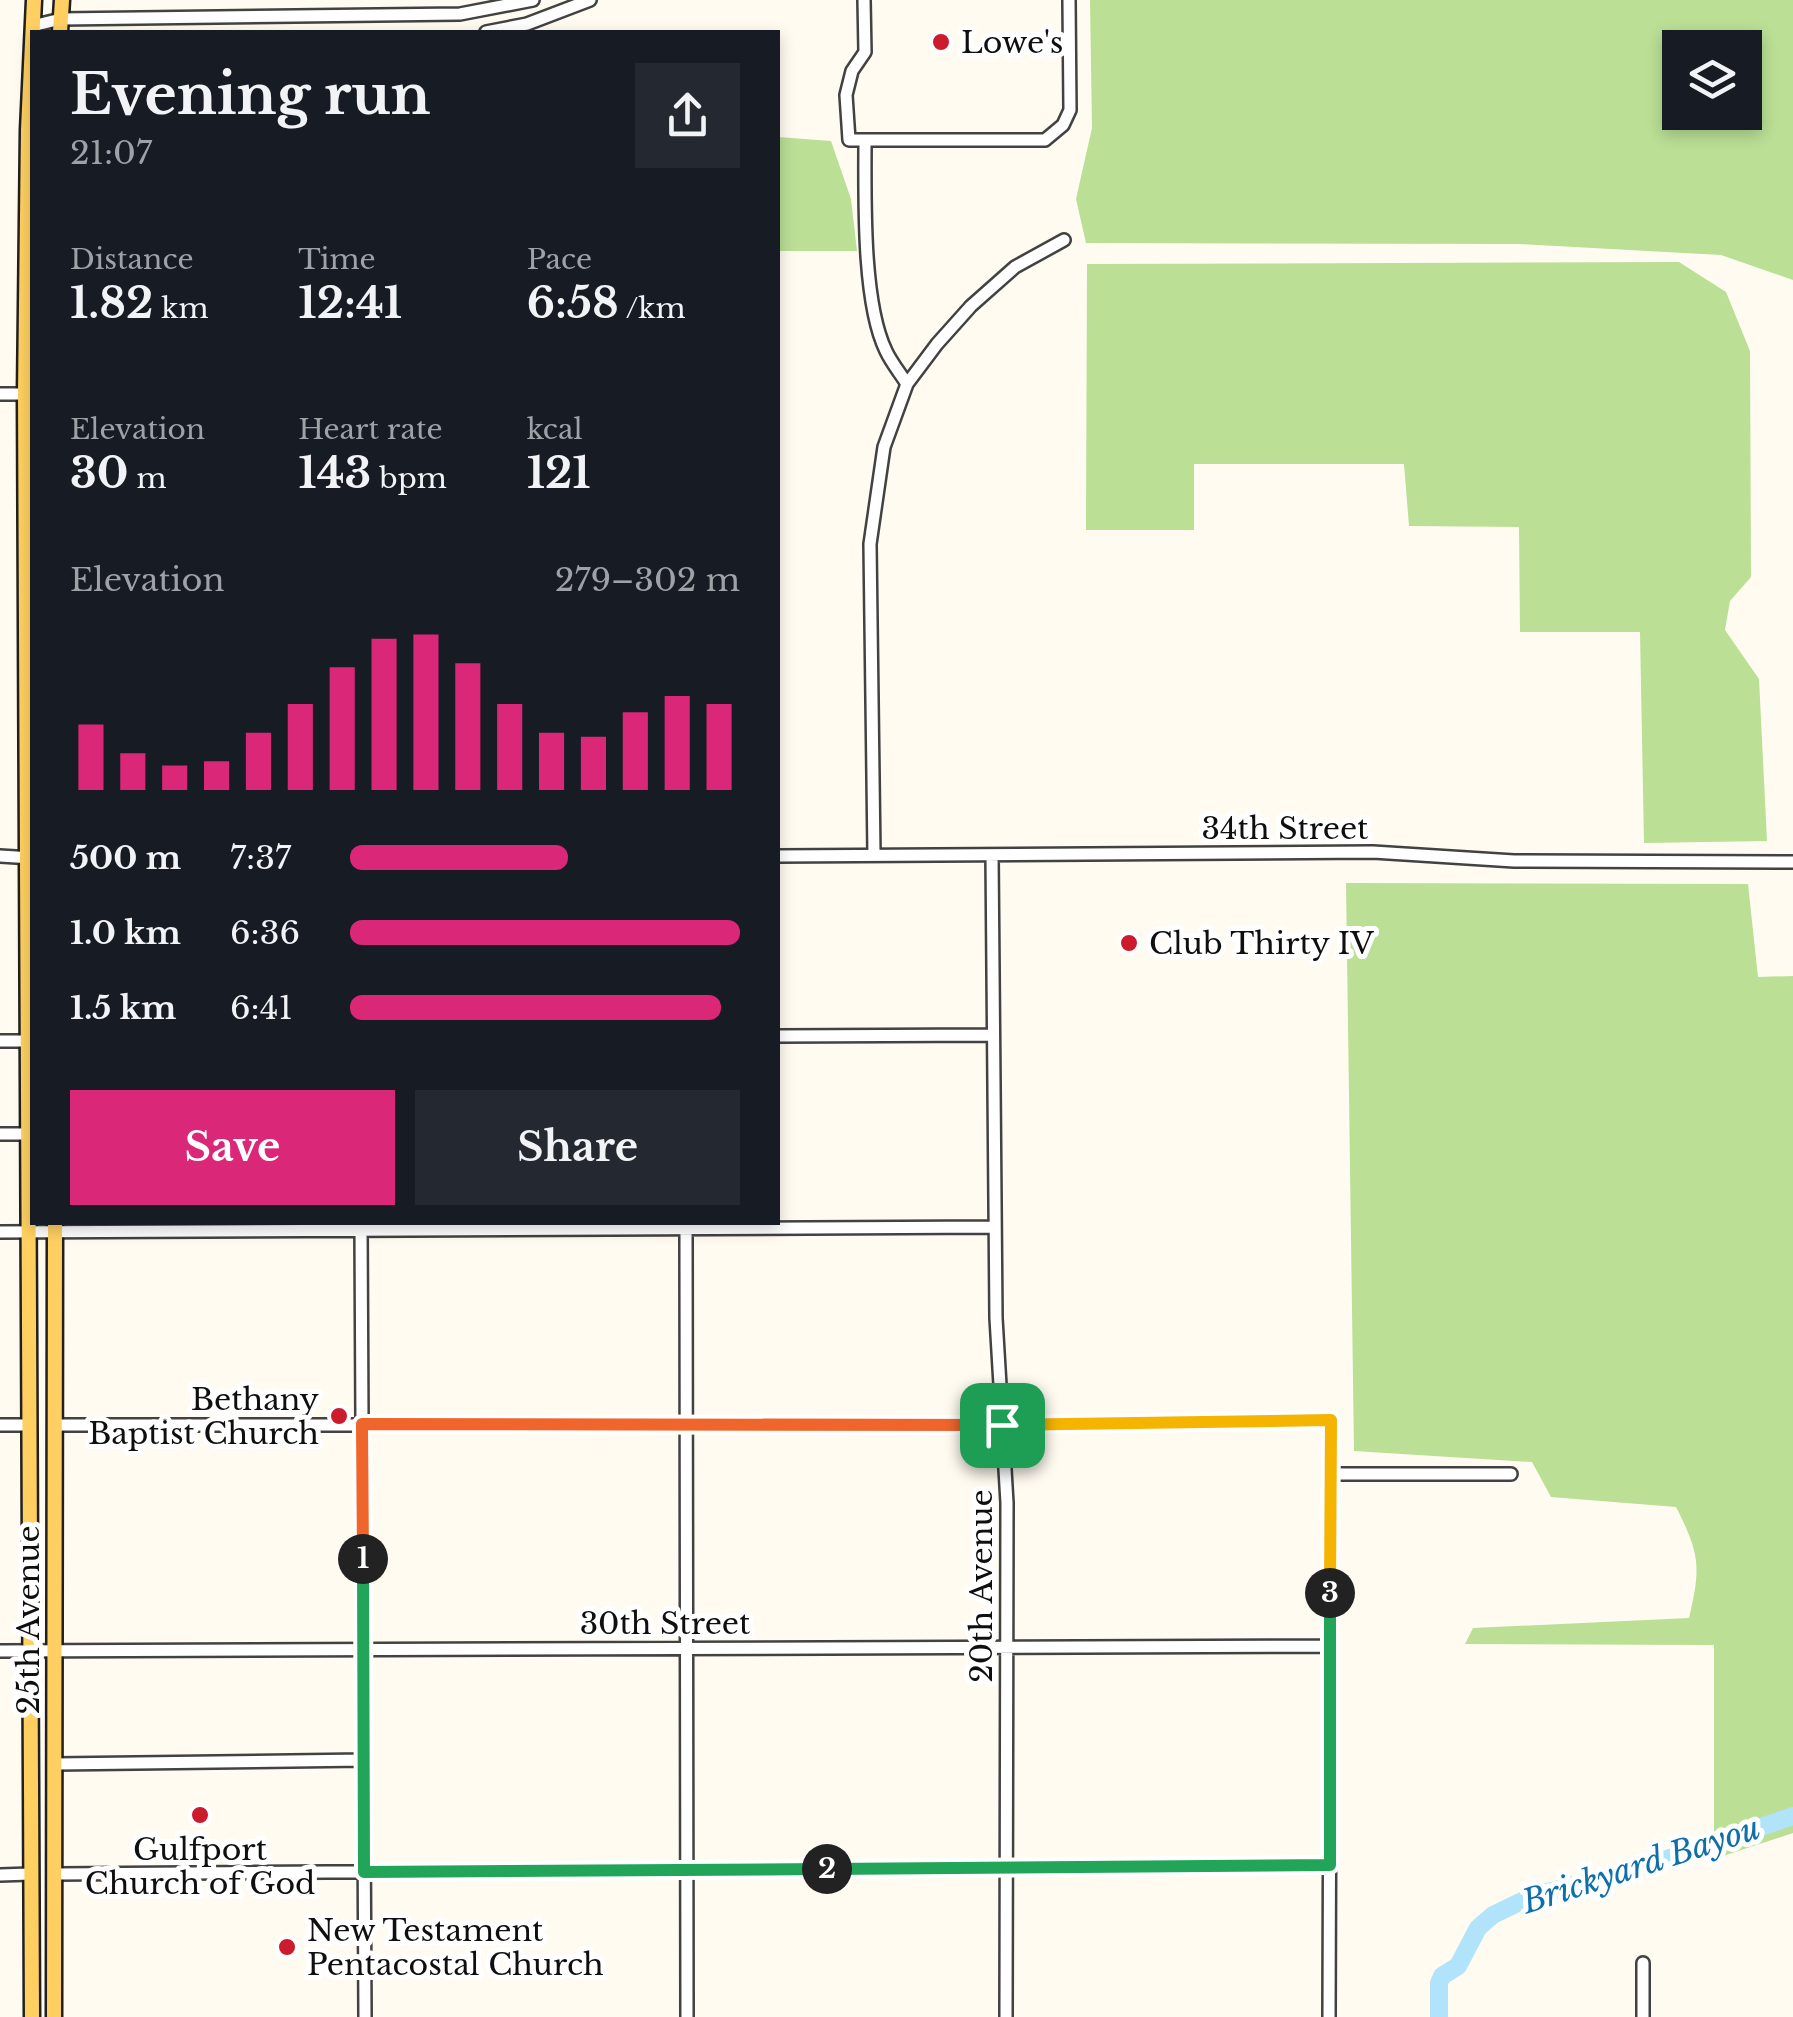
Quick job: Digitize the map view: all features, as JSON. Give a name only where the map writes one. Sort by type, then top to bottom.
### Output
[{"type":"main road","name":"25th Avenue","points":[[32,30],[34,0]]},
{"type":"main road","points":[[61,26],[62,0]]},
{"type":"main road","name":"25th Avenue","points":[[30,161],[27,1134],[32,2017]]},
{"type":"main road","name":"25th Avenue","points":[[54,2017],[55,1227]]},
{"type":"street","points":[[32,26],[460,14],[534,0]]},
{"type":"street","points":[[496,30],[530,23],[590,0]]},
{"type":"street","points":[[864,0],[865,52],[852,71],[846,95],[848,140],[1046,140],[1063,126],[1070,110],[1069,0]]},
{"type":"street","points":[[32,26],[43,30]]},
{"type":"street","points":[[865,140],[865,206],[873,312],[886,350],[907,384]]},
{"type":"street","points":[[874,855],[870,544],[884,447],[907,384],[971,306],[1015,267],[1064,240]]},
{"type":"street","points":[[0,394],[29,394]]},
{"type":"street","name":"34th Street","points":[[780,856],[1373,852],[1514,862],[1793,862]]},
{"type":"street","points":[[0,856],[29,858]]},
{"type":"street","name":"20th Avenue","points":[[992,856],[994,1227],[1007,1503],[1006,2017]]},
{"type":"street","points":[[780,1036],[992,1035]]},
{"type":"street","points":[[0,1040],[27,1041]]},
{"type":"street","points":[[0,1134],[27,1134]]},
{"type":"street","points":[[361,1226],[365,2017]]},
{"type":"street","points":[[0,1232],[55,1227],[994,1227]]},
{"type":"street","points":[[686,1228],[687,2017]]},
{"type":"street","points":[[56,1425],[1002,1425],[1331,1420],[1330,2017]]},
{"type":"street","points":[[0,1425],[28,1425]]},
{"type":"street","points":[[1331,1474],[1511,1474]]},
{"type":"street","name":"30th Street","points":[[0,1651],[1330,1646]]},
{"type":"street","points":[[56,1764],[364,1760]]},
{"type":"street","points":[[56,1874],[1330,1865]]},
{"type":"street","points":[[0,1875],[30,1874]]},
{"type":"street","points":[[1643,1963],[1643,2017]]},
{"type":"green space","points":[[1090,0],[1793,0],[1793,280],[1721,255],[1519,244],[1086,243],[1076,199],[1092,128]]},
{"type":"green space","points":[[780,137],[831,141],[851,199],[857,251],[780,251]]},
{"type":"green space","points":[[1679,262],[1726,292],[1750,351],[1751,577],[1730,601],[1725,630],[1759,679],[1767,841],[1644,843],[1640,632],[1520,632],[1519,527],[1409,526],[1404,464],[1194,464],[1194,530],[1086,530],[1087,264]]},
{"type":"green space","points":[[1346,883],[1748,884],[1758,977],[1793,976],[1793,1833],[1714,1859],[1714,1645],[1465,1644],[1473,1628],[1689,1618],[1696,1561],[1676,1507],[1551,1497],[1532,1462],[1354,1451]]},
{"type":"waterway","name":"Brickyard Bayou","points":[[1439,2017],[1442,1976],[1458,1966],[1478,1928],[1493,1915],[1530,1897],[1664,1860],[1793,1816]]},
{"type":"place","name":"Lowe's","points":[[941,42]]},
{"type":"place","name":"Club Thirty IV","points":[[1129,943]]},
{"type":"place","name":"Bethany Baptist Church","points":[[339,1416]]},
{"type":"place","name":"Gulfport Church of God","points":[[200,1815]]},
{"type":"place","name":"New Testament Pentacostal Church","points":[[287,1947]]},
{"type":"route","points":[[1331,1420],[1330,1865],[364,1872],[362,1424],[1002,1425],[1331,1420]]}]
